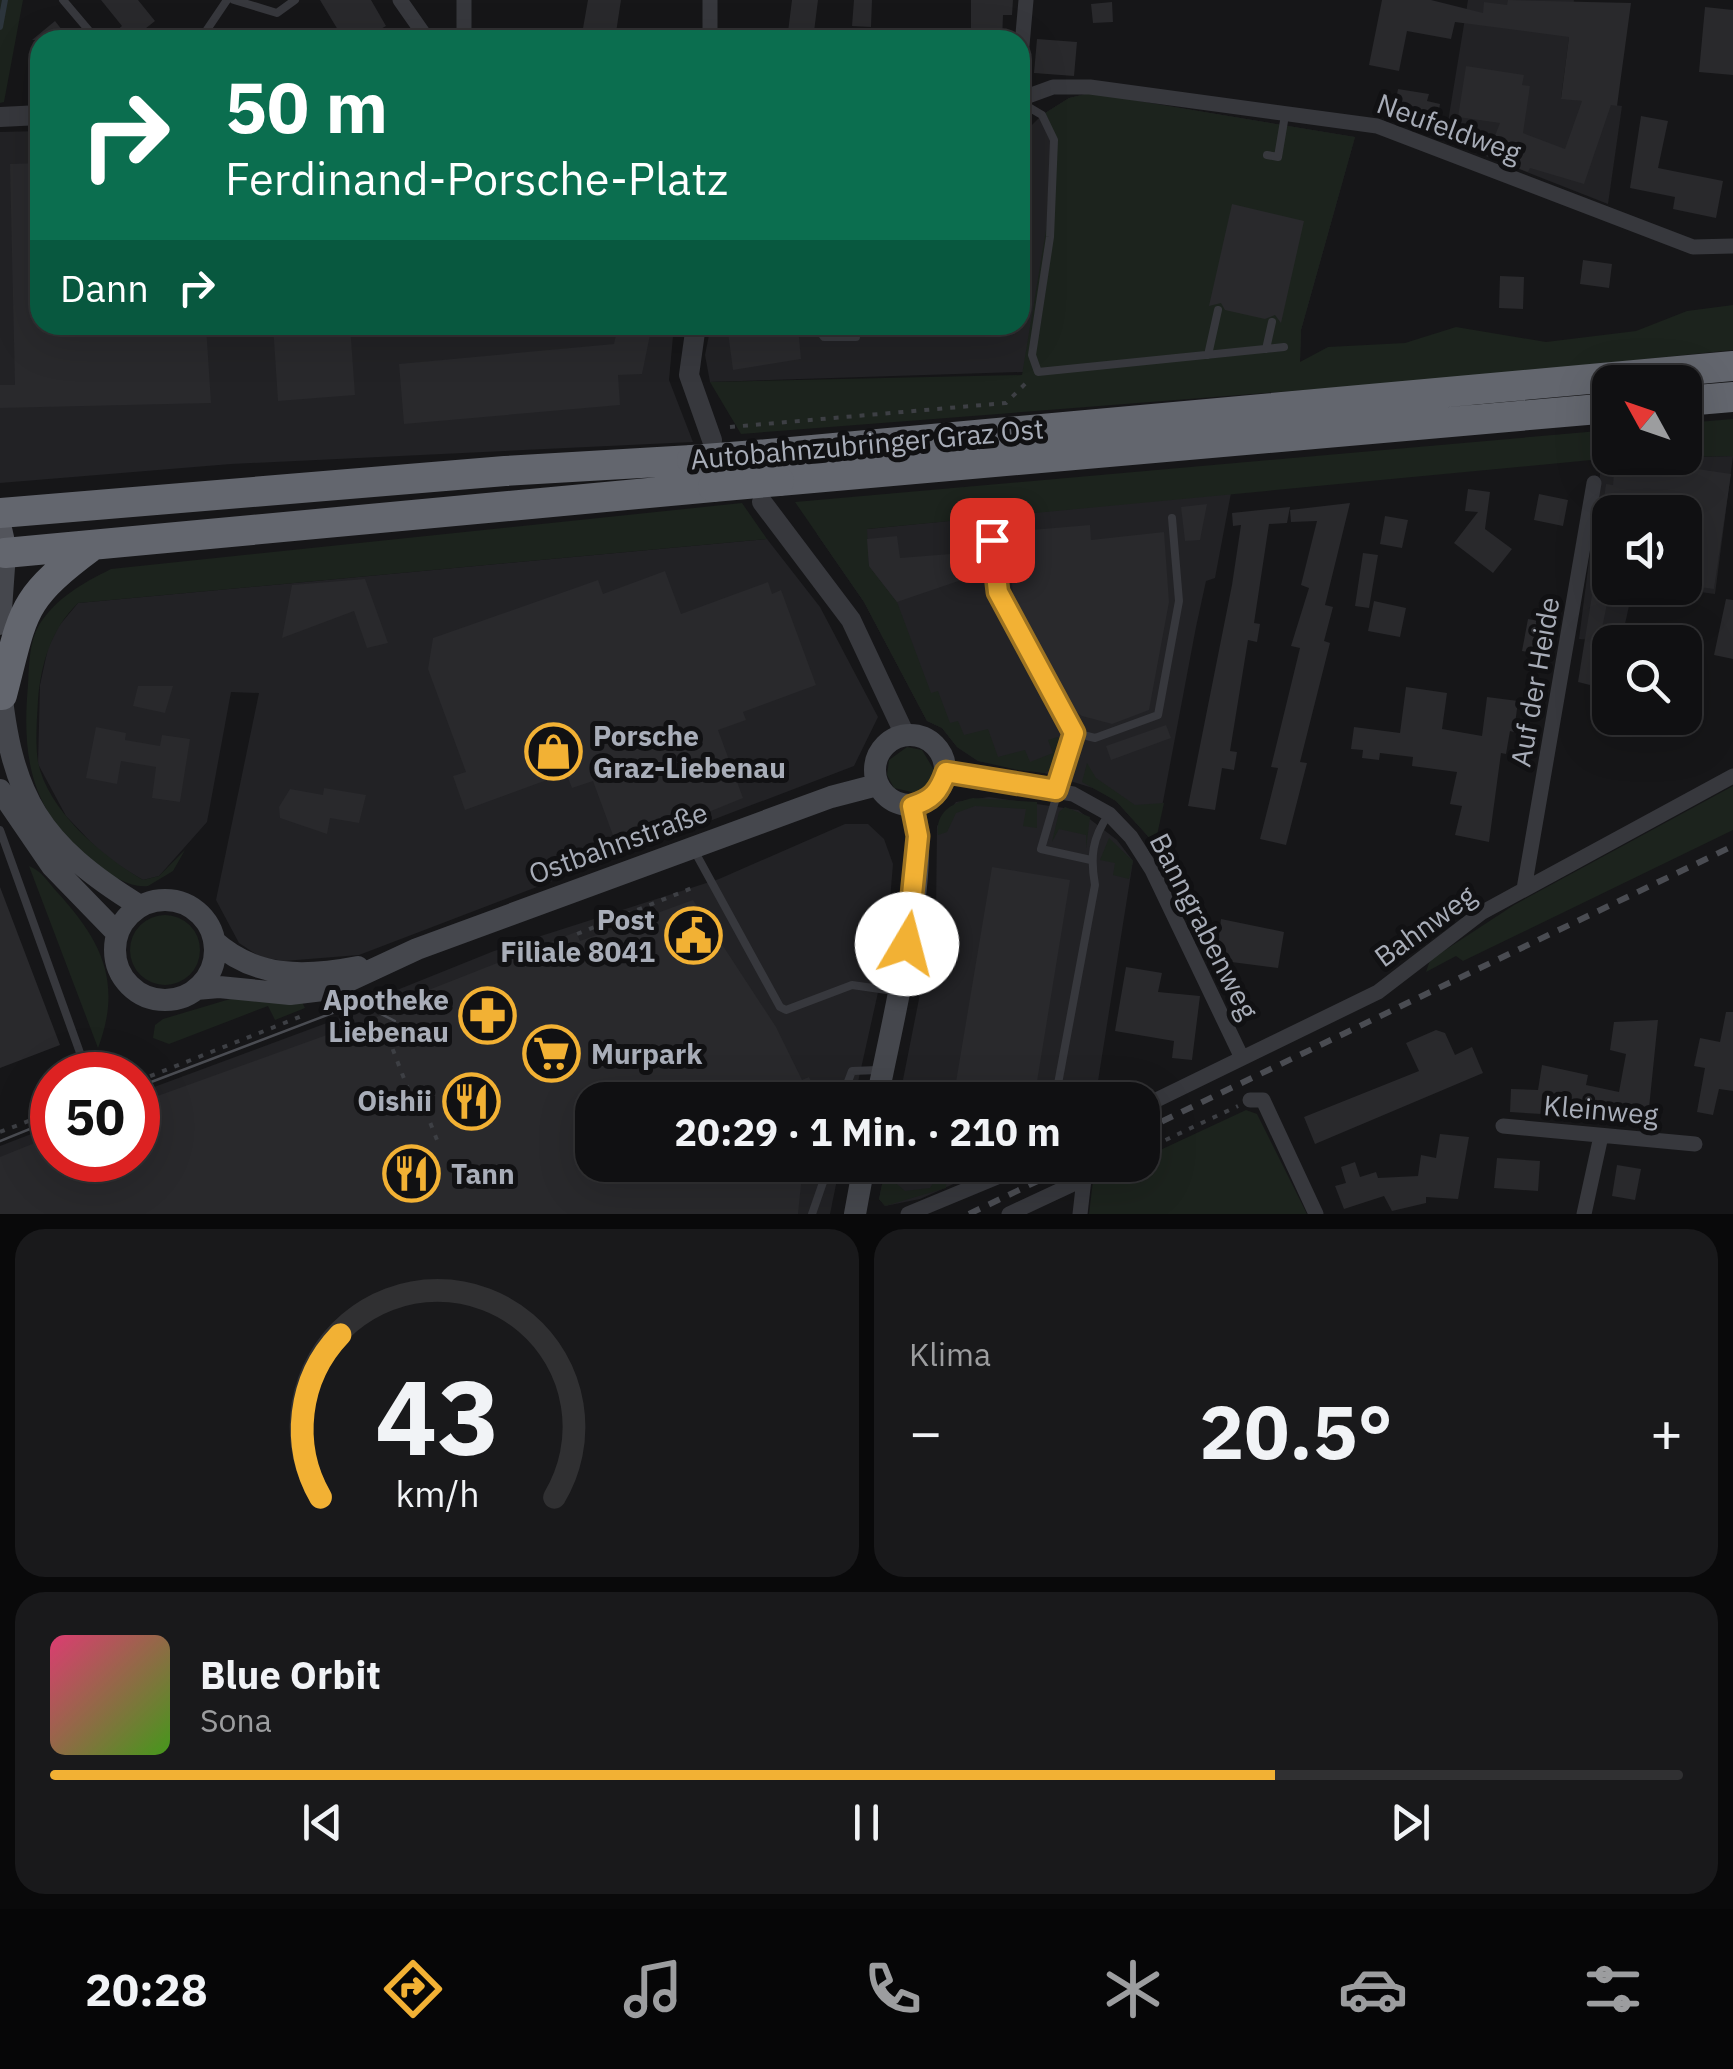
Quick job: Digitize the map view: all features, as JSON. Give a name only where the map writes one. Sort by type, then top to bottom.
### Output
[{"type":"highway","name":"Autobahnzubringer Graz Ost","points":[[0,513],[434,476],[711,442],[756,455],[1733,366]]},
{"type":"highway","points":[[1702,400],[1733,397]]},
{"type":"highway","name":"Autobahnzubringer Graz Ost","points":[[2,546],[92,546],[713,488],[770,492],[1592,410]]},
{"type":"highway","points":[[0,494],[410,464],[434,476]]},
{"type":"highway","points":[[1,686],[28,603],[47,581],[92,546]]},
{"type":"main road","points":[[0,624],[2,546]]},
{"type":"main road","points":[[0,790],[52,866],[117,934],[140,906],[72,857],[26,801],[8,748],[1,686]]},
{"type":"main road","points":[[904,735],[929,740],[944,760],[946,772],[940,789],[928,801],[912,806],[891,802],[877,785],[874,769],[878,754],[904,735]]},
{"type":"main road","name":"Ostbahnstraße","points":[[117,934],[118,970],[139,993],[163,1000],[196,989],[309,993],[331,989],[381,963],[844,793],[877,785]]},
{"type":"main road","points":[[874,1082],[872,1069],[898,992],[913,908],[918,836],[912,806]]},
{"type":"main road","name":"Ostbahnstraße","points":[[140,906],[162,899],[185,903],[204,918],[214,941],[231,956],[266,971],[327,973],[381,963]]},
{"type":"main road","points":[[196,989],[212,968],[214,941]]},
{"type":"main road","points":[[855,1214],[861,1182]]},
{"type":"street","points":[[400,0],[421,30]]},
{"type":"street","points":[[464,0],[464,30]]},
{"type":"street","points":[[710,0],[710,30]]},
{"type":"street","points":[[1023,30],[1026,0]]},
{"type":"street","name":"Neufeldweg","points":[[1030,96],[1052,87],[1090,87],[1377,126],[1693,247],[1733,246]]},
{"type":"street","points":[[0,118],[30,116]]},
{"type":"street","points":[[695,335],[689,374],[711,442]]},
{"type":"street","name":"Auf der Heide","points":[[1524,888],[1594,483]]},
{"type":"street","points":[[770,492],[851,620],[904,735]]},
{"type":"street","name":"Banngrabenweg","points":[[946,772],[1056,790],[1109,814],[1131,836],[1152,870],[1242,1058]]},
{"type":"street","name":"Bahnweg","points":[[1160,1099],[1378,992],[1482,914],[1524,888],[1733,776]]},
{"type":"street","points":[[1250,1100],[1263,1100],[1316,1214]]},
{"type":"street","name":"Kleinweg","points":[[1503,1126],[1694,1144]]},
{"type":"street","points":[[1584,1214],[1601,1136]]},
{"type":"street","points":[[1009,1214],[1084,1178],[1080,1214]]},
{"type":"street","points":[[908,1214],[985,1182]]},
{"type":"lane","points":[[63,0],[89,30]]},
{"type":"lane","points":[[208,30],[230,0],[277,13],[295,0]]},
{"type":"lane","points":[[1030,107],[1042,115],[1054,140],[1050,236],[1032,355],[1038,372],[1284,347]]},
{"type":"lane","points":[[1267,155],[1278,157],[1285,115]]},
{"type":"lane","points":[[1208,355],[1218,310]]},
{"type":"lane","points":[[1266,349],[1272,322]]},
{"type":"lane","points":[[822,335],[856,337]]},
{"type":"lane","points":[[1074,733],[1096,738],[1158,715],[1179,602],[1172,518]]},
{"type":"lane","points":[[992,540],[998,592],[1074,733],[1040,848],[1091,860]]},
{"type":"lane","points":[[1058,1082],[1095,885],[1091,860],[1098,830],[1109,814]]},
{"type":"lane","points":[[0,830],[80,1052]]},
{"type":"lane","points":[[694,849],[780,1006],[786,1010],[852,985],[898,992]]},
{"type":"lane","points":[[845,1082],[872,1069]]},
{"type":"lane","points":[[812,1214],[823,1182]]},
{"type":"path","points":[[711,442],[1006,403],[1038,372]]},
{"type":"path","points":[[577,934],[688,890]]},
{"type":"path","points":[[346,1002],[400,1001]]},
{"type":"path","points":[[160,1072],[310,1012]]},
{"type":"path","points":[[399,1031],[385,1038],[418,1115],[426,1112],[439,1145]]},
{"type":"path","points":[[596,1067],[625,1044]]},
{"type":"path","points":[[1160,1142],[1250,1100]]},
{"type":"path","points":[[408,1113],[416,1110]]},
{"type":"path","points":[[0,1132],[30,1120]]},
{"type":"shaded area","points":[[0,0],[23,0],[4,102],[0,103]]},
{"type":"shaded area","points":[[1468,0],[1574,0],[1561,98],[1622,106],[1608,204],[1445,140]]},
{"type":"shaded area","points":[[1090,93],[1355,137],[1301,330],[1300,363],[710,382],[705,355],[709,335],[1030,335],[1030,127],[1069,98]]},
{"type":"shaded area","points":[[1090,93],[1355,137],[1301,330],[1300,362],[1328,347],[1405,343],[1456,327],[1546,342],[1636,331],[1687,311],[1733,305],[1733,350],[1484,376],[741,434],[710,382],[1022,375],[1051,200],[1054,140],[1042,115],[1069,98]]},
{"type":"shaded area","points":[[30,131],[30,335],[673,335],[669,380],[693,442],[231,464],[0,483],[0,132]]},
{"type":"shaded area","points":[[1733,419],[1733,456],[1702,457],[1702,422]]},
{"type":"shaded area","points":[[1592,432],[1592,460],[867,529],[869,566],[897,602],[931,693],[938,691],[950,723],[958,721],[964,735],[988,729],[998,757],[1025,750],[1030,762],[1053,753],[1048,740],[1058,737],[1064,745],[1056,767],[1044,773],[978,761],[957,747],[942,728],[927,721],[864,602],[795,502]]},
{"type":"shaded area","points":[[1733,456],[1715,594],[1702,592],[1702,495],[1597,495],[1600,475],[1702,475],[1702,457]]},
{"type":"shaded area","points":[[1231,493],[1215,578],[1206,581],[1196,627],[1155,844],[1116,801],[1096,789],[1044,773],[978,761],[957,747],[942,728],[927,721],[864,602],[817,534]]},
{"type":"shaded area","points":[[742,503],[767,539],[78,603],[54,636],[42,673],[36,739],[44,780],[79,830],[143,880],[159,876],[185,850],[173,871],[148,886],[122,881],[77,848],[60,829],[36,787],[26,713],[33,639],[46,615],[62,599],[111,569]]},
{"type":"shaded area","points":[[1592,537],[1592,605],[1629,605],[1625,625],[1592,625],[1592,640],[1579,639]]},
{"type":"shaded area","name":"Porsche Graz-Liebenau","points":[[767,539],[820,607],[878,717],[854,766],[359,955],[284,961],[260,957],[239,943],[216,900],[259,693],[231,692],[207,822],[159,876],[143,880],[106,858],[66,816],[38,764],[40,685],[48,648],[58,627],[78,603]]},
{"type":"shaded area","points":[[907,747],[922,750],[934,770],[929,785],[916,793],[894,788],[887,775],[889,760]]},
{"type":"shaded area","points":[[1087,763],[1096,778],[1135,805],[1164,803],[1155,844],[1116,801],[1082,782]]},
{"type":"shaded area","points":[[1733,786],[1733,830],[1463,961],[1456,956],[1426,972],[1430,960],[1514,905]]},
{"type":"shaded area","points":[[989,797],[1078,810],[1117,840],[1133,861],[1098,1082],[903,1082],[936,913],[937,826],[956,802]]},
{"type":"shaded area","points":[[973,798],[1037,802],[1037,828],[1023,826],[1026,809],[975,806],[956,813],[947,832],[938,835],[942,814]]},
{"type":"shaded area","points":[[1065,807],[1090,817],[1086,848],[1086,835],[1059,829],[1052,842],[1059,812]]},
{"type":"shaded area","name":"Murpark","points":[[845,824],[868,824],[884,839],[893,864],[885,961],[858,1082],[575,1082],[575,1182],[837,1182],[830,1214],[0,1214],[0,1146],[30,1134],[30,1182],[160,1182],[160,1085],[386,1001],[392,992],[494,951],[719,879]]},
{"type":"shaded area","points":[[1109,838],[1133,861],[1129,879],[1113,875],[1115,863],[1100,860]]},
{"type":"shaded area","points":[[29,866],[41,874],[85,927],[103,963],[108,1003],[98,1048]]},
{"type":"shaded area","points":[[165,915],[189,926],[200,950],[189,974],[165,985],[141,974],[130,950],[141,926]]},
{"type":"shaded area","points":[[230,999],[302,1002],[305,1008],[275,1020],[268,1006],[169,1044],[153,1038],[155,1025],[163,1019]]},
{"type":"shaded area","points":[[1246,1110],[1257,1114],[1307,1214],[1089,1214],[1093,1182],[1160,1182],[1160,1150]]},
{"type":"shaded area","points":[[882,1182],[958,1182],[920,1199],[885,1206],[879,1199]]},
{"type":"shaded area","points":[[882,1182],[894,1182],[905,1191],[946,1182],[946,1188],[885,1206],[879,1199]]},
{"type":"building","points":[[101,0],[138,0],[155,21],[144,30],[117,30],[122,26]]},
{"type":"building","points":[[320,0],[371,0],[386,26],[379,30],[338,30]]},
{"type":"building","points":[[588,0],[621,0],[616,30],[583,30]]},
{"type":"building","points":[[792,0],[818,0],[814,30],[788,30]]},
{"type":"building","points":[[854,0],[872,0],[871,27],[852,26]]},
{"type":"building","points":[[971,0],[1013,0],[1012,15],[1003,15],[1002,30],[971,30]]},
{"type":"building","points":[[1382,0],[1431,0],[1483,13],[1484,2],[1507,5],[1508,0],[1631,3],[1617,106],[1611,105],[1584,184],[1530,168],[1528,172],[1487,156],[1500,123],[1458,117],[1466,66],[1524,75],[1522,85],[1530,86],[1523,133],[1565,149],[1582,101],[1561,99],[1569,37],[1455,22],[1451,39],[1407,31],[1399,71],[1369,65]]},
{"type":"building","points":[[1112,2],[1113,22],[1093,23],[1091,4]]},
{"type":"building","points":[[1705,7],[1733,10],[1733,75],[1699,72]]},
{"type":"building","points":[[55,21],[62,30],[44,30]]},
{"type":"building","points":[[1037,39],[1077,42],[1074,76],[1034,73]]},
{"type":"building","points":[[1398,89],[1429,94],[1427,101],[1440,104],[1435,133],[1392,120]]},
{"type":"building","points":[[1641,116],[1668,121],[1658,168],[1723,181],[1716,218],[1673,209],[1675,197],[1630,188]]},
{"type":"building","points":[[30,163],[30,335],[207,335],[211,403],[0,408],[0,385],[15,385],[10,164]]},
{"type":"building","points":[[1232,204],[1304,221],[1281,323],[1275,315],[1265,319],[1225,310],[1221,303],[1209,306]]},
{"type":"building","points":[[1583,260],[1612,264],[1609,288],[1580,284]]},
{"type":"building","points":[[1500,276],[1524,277],[1523,309],[1499,308]]},
{"type":"building","points":[[274,335],[351,335],[355,395],[278,401]]},
{"type":"building","points":[[616,335],[650,335],[642,374],[618,375],[620,405],[404,424],[399,364],[614,344]]},
{"type":"building","points":[[728,335],[799,335],[801,359],[733,370]]},
{"type":"building","points":[[1702,470],[1731,474],[1714,589],[1702,587],[1702,495],[1604,495],[1606,484],[1613,485],[1614,475],[1702,475]]},
{"type":"building","points":[[1468,489],[1490,492],[1485,529],[1512,549],[1493,573],[1454,543],[1478,512],[1465,511]]},
{"type":"building","points":[[1539,494],[1568,500],[1563,526],[1534,520]]},
{"type":"building","points":[[1350,503],[1325,605],[1333,607],[1324,641],[1330,643],[1300,762],[1307,763],[1286,845],[1260,839],[1278,768],[1271,767],[1300,648],[1291,646],[1309,588],[1301,585],[1317,521],[1291,522],[1290,510]]},
{"type":"building","points":[[1207,504],[1200,540],[1185,541],[1181,507]]},
{"type":"building","points":[[1290,507],[1287,523],[1269,524],[1254,623],[1260,624],[1257,642],[1248,640],[1230,751],[1237,752],[1234,770],[1222,768],[1215,810],[1188,806],[1232,585],[1241,525],[1233,526],[1232,513]]},
{"type":"building","points":[[1385,516],[1408,520],[1402,548],[1380,544]]},
{"type":"building","points":[[1090,525],[1091,540],[1164,532],[1169,602],[1149,710],[1112,724],[1082,716],[1071,708],[1014,605],[1007,532]]},
{"type":"building","points":[[897,536],[900,558],[963,553],[976,575],[897,602],[869,566],[867,539]]},
{"type":"building","points":[[1363,553],[1378,555],[1369,608],[1355,606]]},
{"type":"building","points":[[665,571],[681,614],[768,582],[772,594],[781,590],[816,685],[743,712],[746,720],[718,730],[743,798],[618,849],[593,781],[572,788],[566,773],[465,810],[453,776],[466,772],[428,669],[433,638],[598,580],[603,594]]},
{"type":"building","points":[[365,579],[388,643],[367,648],[354,611],[282,638],[292,585]]},
{"type":"building","points":[[1592,595],[1592,605],[1607,605],[1603,625],[1592,625],[1592,686],[1578,682]]},
{"type":"building","points":[[1726,599],[1733,600],[1733,659],[1714,655]]},
{"type":"building","points":[[1374,601],[1406,608],[1400,637],[1368,631]]},
{"type":"building","points":[[1528,619],[1556,624],[1550,656],[1522,651]]},
{"type":"building","points":[[138,686],[173,686],[165,713],[133,706]]},
{"type":"building","points":[[1406,687],[1447,693],[1442,729],[1482,736],[1487,697],[1518,701],[1514,732],[1510,731],[1506,754],[1501,753],[1489,842],[1455,835],[1462,806],[1450,804],[1457,772],[1412,766],[1413,757],[1380,753],[1379,760],[1362,758],[1363,750],[1351,749],[1354,727],[1400,733]]},
{"type":"building","points":[[1166,725],[1171,738],[1111,760],[1106,746]]},
{"type":"building","points":[[96,727],[126,733],[125,740],[160,746],[162,735],[190,739],[180,802],[152,798],[156,767],[121,761],[117,784],[86,778]]},
{"type":"building","points":[[324,788],[366,795],[359,823],[330,818],[327,834],[280,818],[279,807],[290,789],[323,795]]},
{"type":"building","points":[[992,867],[1070,880],[1037,1082],[956,1082]]},
{"type":"building","points":[[0,887],[60,1045],[30,1052],[30,1056],[0,1068]]},
{"type":"building","name":"Murpark","points":[[693,900],[776,1027],[802,1080],[809,1077],[811,1082],[575,1082],[575,1182],[801,1182],[798,1214],[0,1214],[0,1157],[30,1145],[30,1182],[160,1182],[160,1095],[396,1010],[393,1004],[576,932],[580,941]]},
{"type":"building","points":[[1221,919],[1284,932],[1278,968],[1216,960]]},
{"type":"building","points":[[1126,967],[1162,973],[1158,992],[1200,996],[1192,1060],[1172,1058],[1174,1041],[1115,1031]]},
{"type":"building","points":[[1726,1012],[1733,1012],[1733,1091],[1719,1089],[1713,1115],[1697,1112],[1705,1068],[1694,1066],[1700,1038],[1720,1042]]},
{"type":"building","points":[[1658,1020],[1649,1108],[1598,1102],[1593,1121],[1543,1110],[1542,1114],[1510,1112],[1511,1089],[1538,1090],[1542,1065],[1588,1075],[1586,1085],[1619,1092],[1626,1054],[1610,1050],[1614,1022]]},
{"type":"building","points":[[1436,1030],[1445,1033],[1455,1055],[1472,1047],[1483,1073],[1315,1144],[1304,1117],[1419,1071],[1406,1043]]},
{"type":"building","points":[[1440,1134],[1469,1137],[1458,1199],[1426,1197],[1426,1203],[1392,1211],[1384,1196],[1344,1209],[1335,1186],[1346,1183],[1341,1167],[1355,1162],[1360,1177],[1376,1172],[1378,1178],[1418,1176],[1421,1155],[1436,1158]]},
{"type":"building","points":[[1497,1158],[1540,1161],[1538,1191],[1494,1188]]},
{"type":"building","points":[[1617,1165],[1641,1169],[1635,1200],[1612,1196]]},
{"type":"waterway","points":[[0,27],[5,0]]},
{"type":"tram line","points":[[160,1079],[343,1009],[369,1008],[395,1021]]},
{"type":"tram line","points":[[0,1141],[30,1129]]},
{"type":"railway","points":[[1160,1122],[1733,846]]},
{"type":"railway","points":[[969,1214],[1036,1182]]},
{"type":"place","name":"Porsche Graz-Liebenau","points":[[554,752]]},
{"type":"place","name":"Post Filiale 8041","points":[[694,936]]},
{"type":"place","name":"Apotheke Liebenau","points":[[488,1016]]},
{"type":"place","name":"Murpark","points":[[552,1054]]},
{"type":"place","name":"Oishii","points":[[471,1101]]},
{"type":"place","name":"Tann","points":[[412,1174]]},
{"type":"route","points":[[907,944],[918,836],[912,806],[928,801],[940,789],[946,772],[1056,790],[1074,733],[998,592],[992,540]]}]
